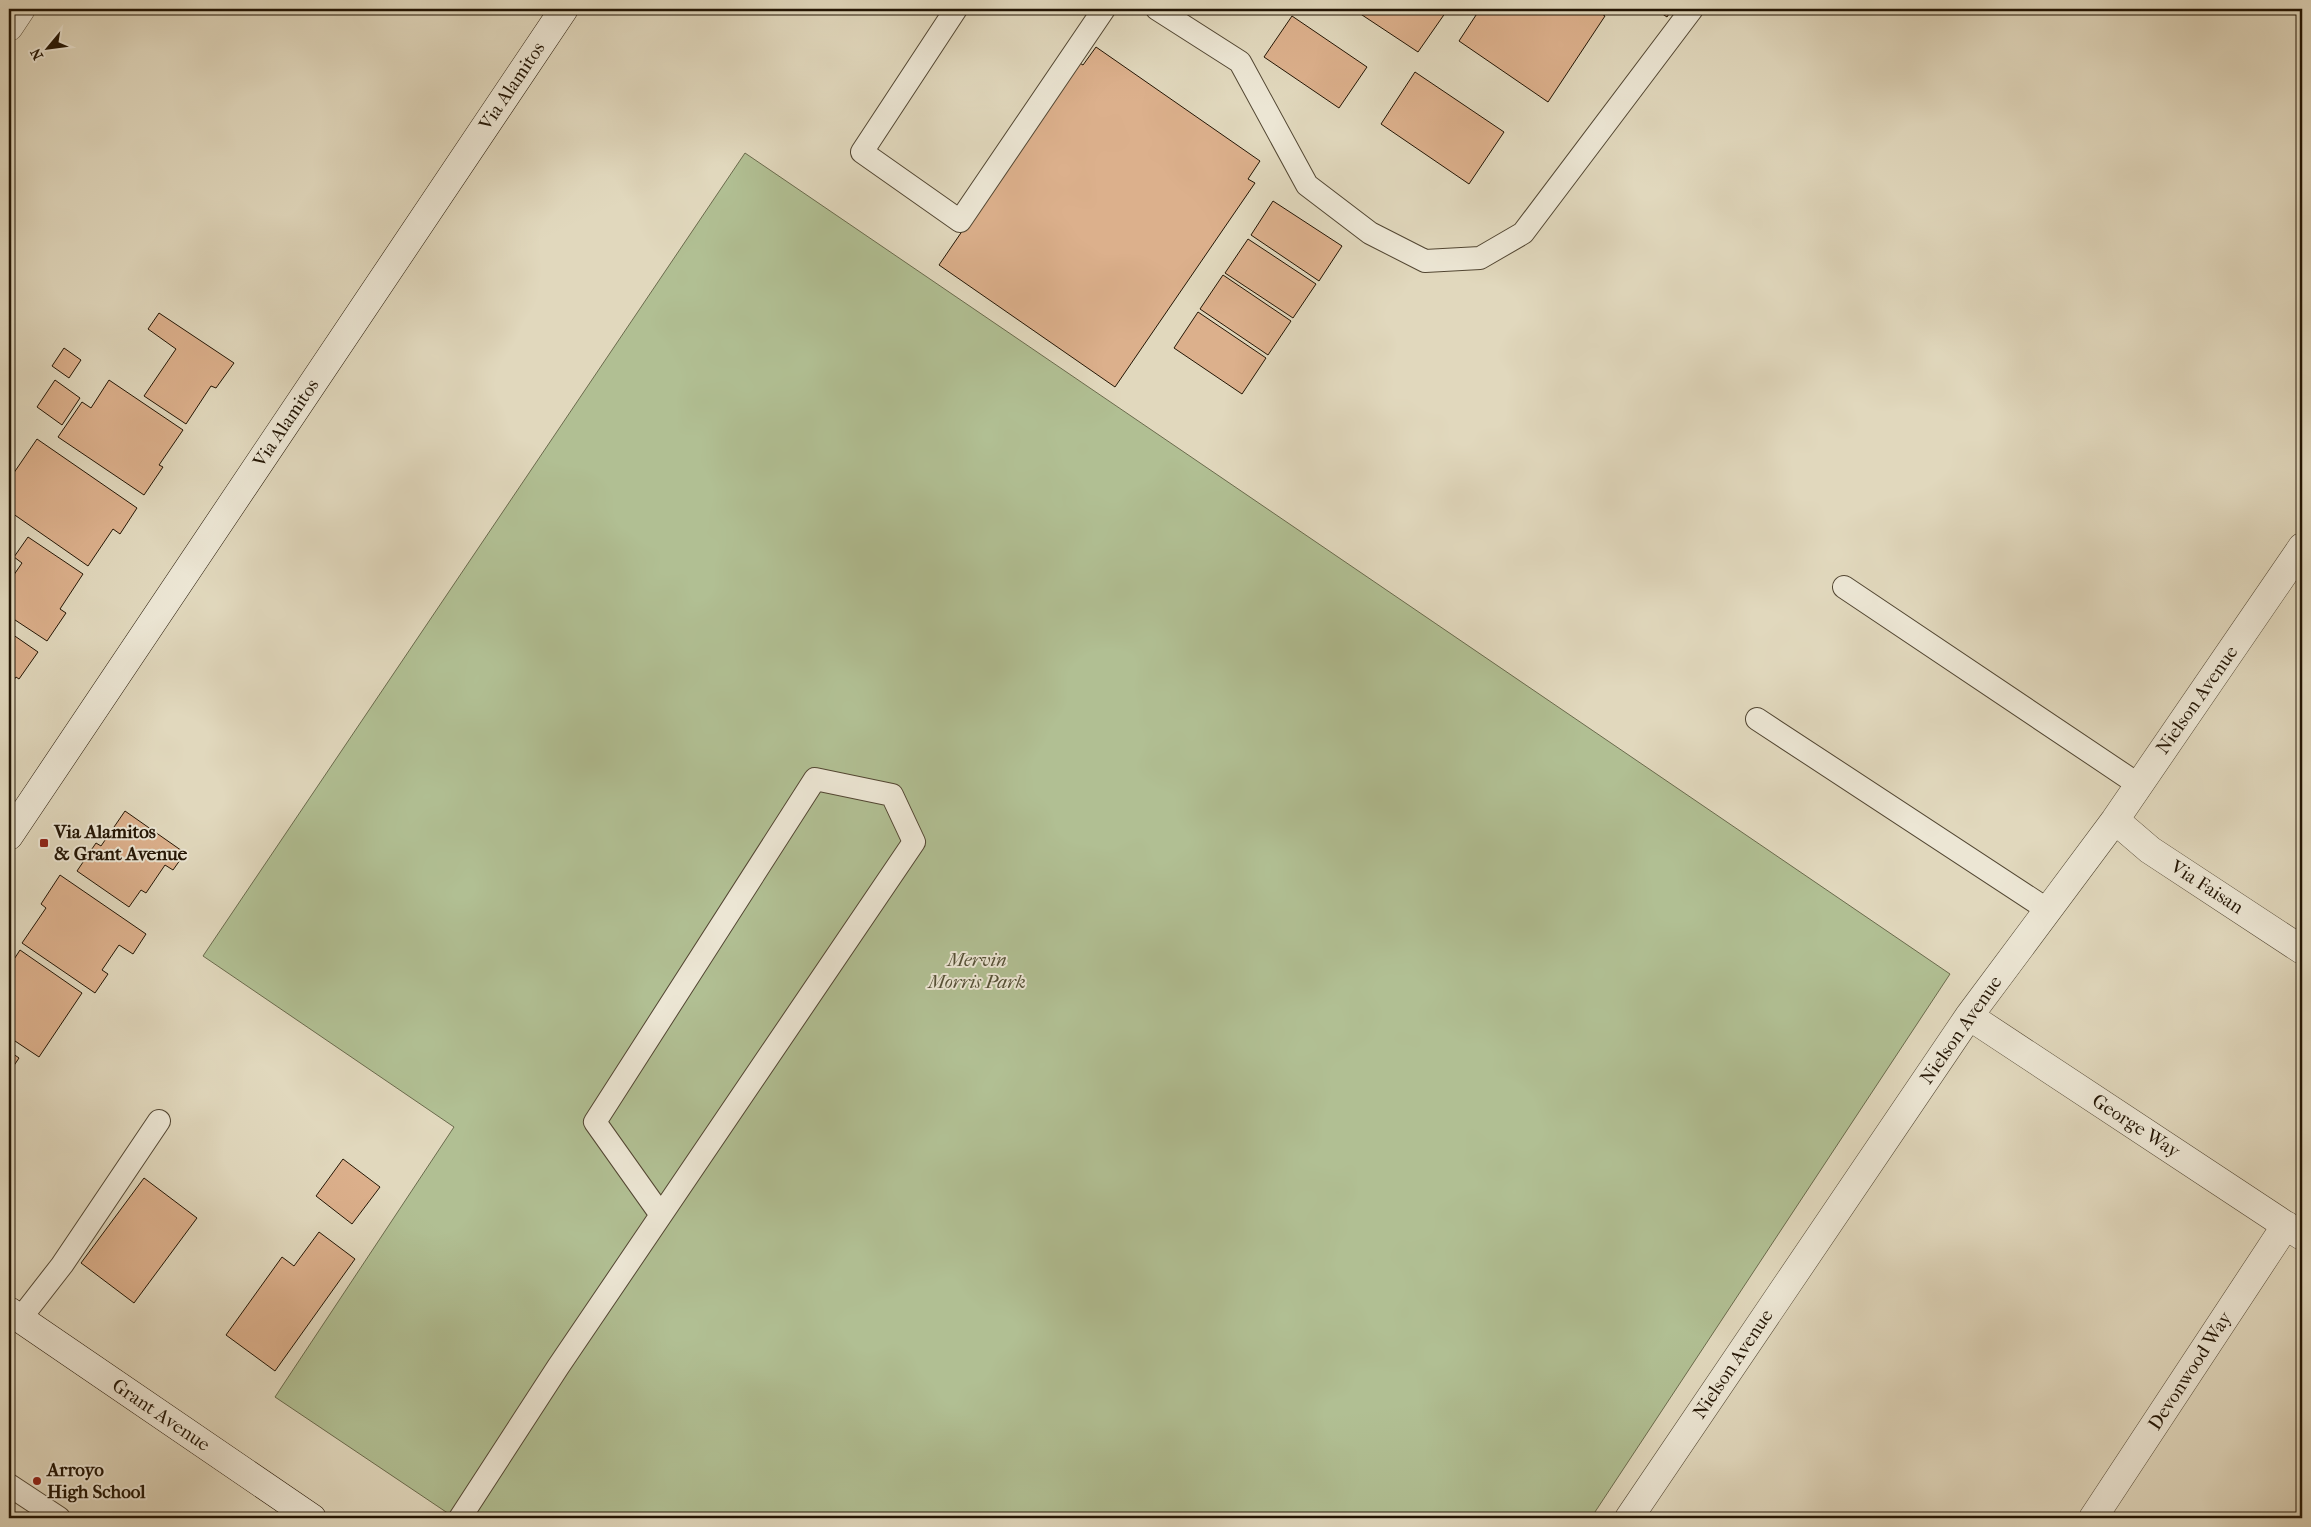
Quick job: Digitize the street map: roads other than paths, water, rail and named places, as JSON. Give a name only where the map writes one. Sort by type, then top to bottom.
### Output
[{"type":"street","points":[[9,27],[21,9]]},
{"type":"street","name":"Via Alamitos","points":[[9,836],[564,9]]},
{"type":"street","name":"Nielson Avenue","points":[[1629,1518],[1969,1016],[2115,820],[2302,547]]},
{"type":"street","name":"Via Faisan","points":[[2115,820],[2150,850],[2302,950]]},
{"type":"street","name":"George Way","points":[[1969,1016],[2294,1230]]},
{"type":"street","name":"Devonwood Way","points":[[2093,1518],[2294,1230]]},
{"type":"street","name":"Grant Avenue","points":[[15,1315],[312,1518]]},
{"type":"lane","points":[[956,9],[862,152],[960,221],[1104,9]]},
{"type":"lane","points":[[1157,9],[1240,62],[1307,185],[1370,233],[1425,261],[1480,258],[1523,233],[1692,9]]},
{"type":"lane","points":[[1844,587],[2139,785]]},
{"type":"lane","points":[[1757,719],[2048,910]]},
{"type":"lane","points":[[460,1518],[558,1367],[914,842],[892,795],[814,779],[595,1122],[661,1215]]},
{"type":"lane","points":[[15,1315],[62,1265],[159,1121]]},
{"type":"lane","points":[[9,1485],[59,1518]]},
{"type":"place","name":"Via Alamitos & Grant Avenue","points":[[44,843]]},
{"type":"place","name":"Arroyo High School","points":[[37,1481]]},
{"type":"park label","name":"Mervin Morris Park","points":[[977,971]]}]
